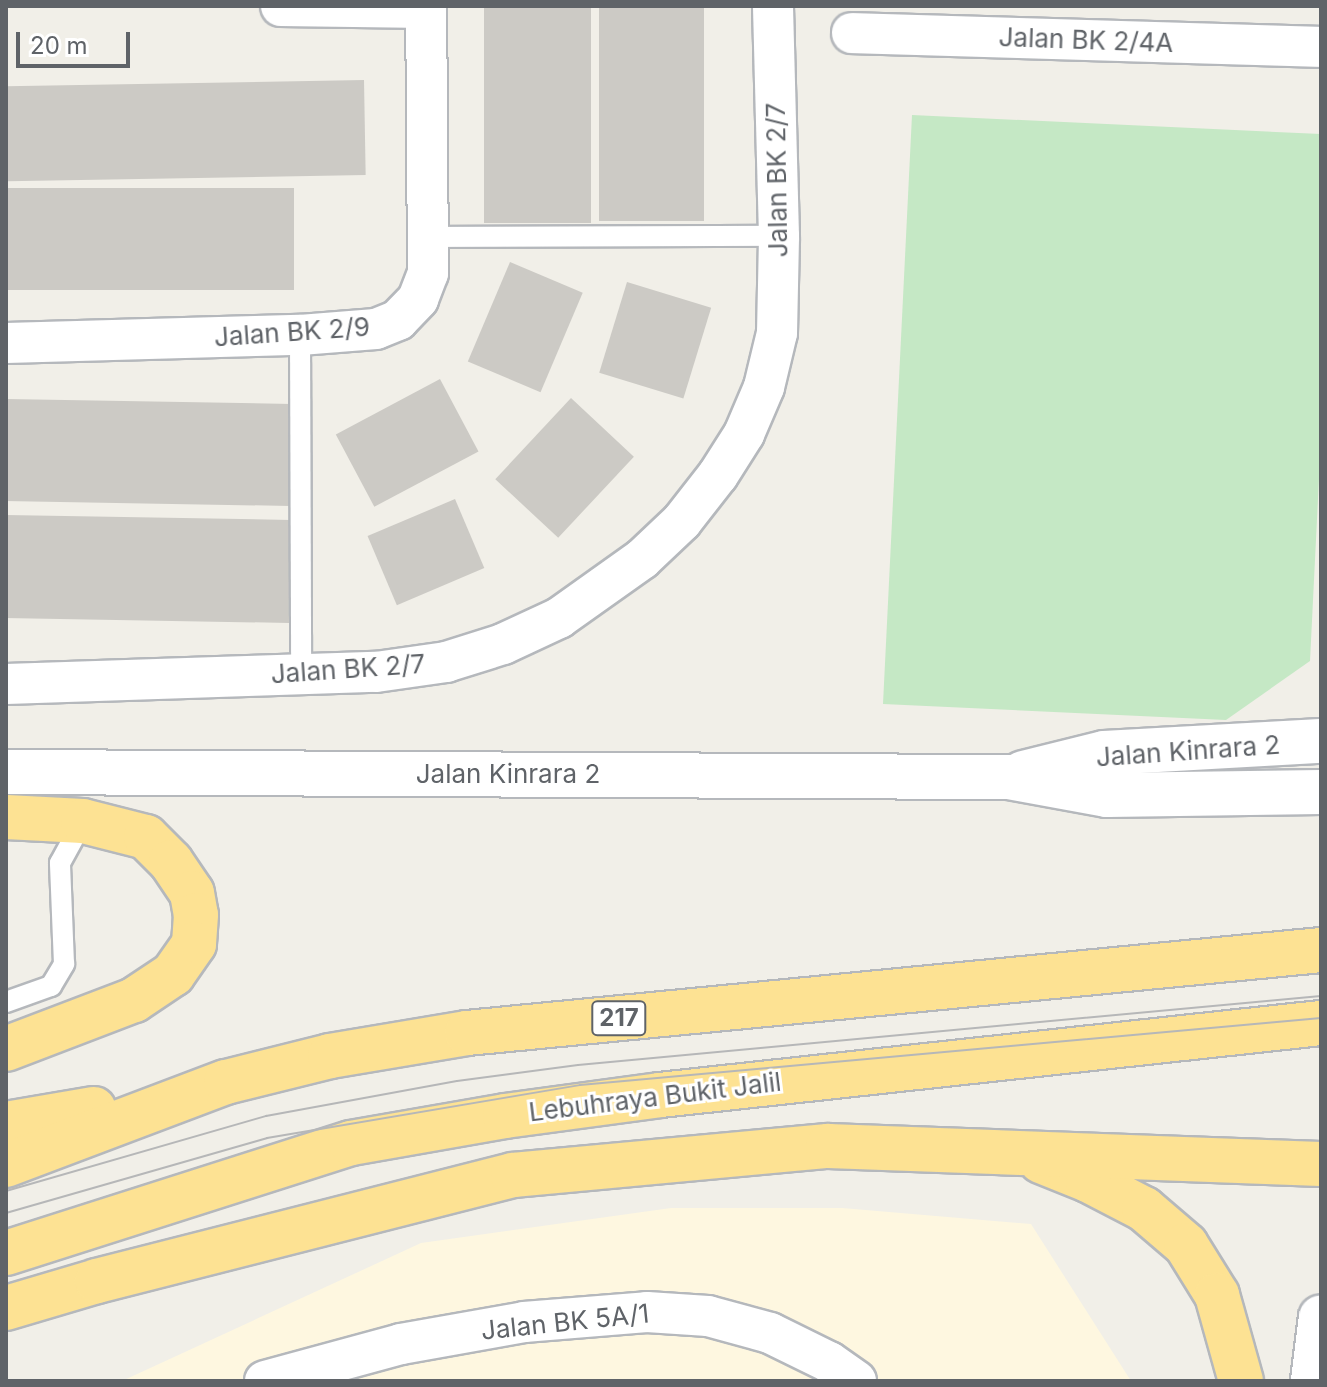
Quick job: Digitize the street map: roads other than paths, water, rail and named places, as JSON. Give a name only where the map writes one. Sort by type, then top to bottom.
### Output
[{"type":"highway","points":[[6,817],[83,821],[146,837],[171,862],[192,893],[196,915],[194,944],[173,974],[134,1000],[6,1049]]},
{"type":"highway","name":"217","points":[[6,1165],[226,1082],[330,1056],[467,1033],[1321,950]]},
{"type":"highway","name":"Lebuhraya Bukit Jalil","points":[[6,1253],[351,1143],[505,1116],[660,1095],[1321,1023]]},
{"type":"highway","points":[[6,1124],[226,1082]]},
{"type":"highway","points":[[6,1308],[97,1281],[513,1175],[828,1146],[1321,1164]]},
{"type":"highway","points":[[1014,1151],[1088,1180],[1144,1209],[1186,1245],[1217,1295],[1241,1381]]},
{"type":"highway","points":[[6,1294],[258,1173]]},
{"type":"street","points":[[281,6],[426,7]]},
{"type":"street","name":"Jalan BK 2/7","points":[[6,684],[301,672],[376,672],[446,662],[503,644],[559,618],[642,559],[682,521],[718,475],[744,434],[764,387],[777,333],[779,236],[773,6]]},
{"type":"street","name":"Jalan BK 2/9","points":[[6,343],[300,335],[376,329],[398,320],[418,299],[428,273],[426,7]]},
{"type":"street","name":"Jalan BK 2/4A","points":[[852,33],[1321,47]]},
{"type":"street","name":"Jalan Kinrara 2","points":[[1009,777],[1104,753],[1321,741]]},
{"type":"street","name":"Jalan Kinrara 2","points":[[6,772],[1009,777],[1107,795],[1321,792]]},
{"type":"street","name":"Jalan BK 5A/1","points":[[265,1381],[401,1344],[524,1322],[647,1312],[708,1316],[770,1333],[829,1362],[856,1381]]},
{"type":"street","points":[[1313,1381],[1321,1317]]},
{"type":"lane","points":[[428,237],[779,236]]},
{"type":"lane","points":[[300,335],[301,672]]},
{"type":"lane","points":[[6,1002],[51,986],[64,964],[60,863],[83,821]]},
{"type":"tram line","points":[[6,1191],[266,1116],[457,1081],[578,1065],[1321,996]]},
{"type":"tram line","points":[[6,1213],[267,1138],[580,1085],[1321,1018]]}]
